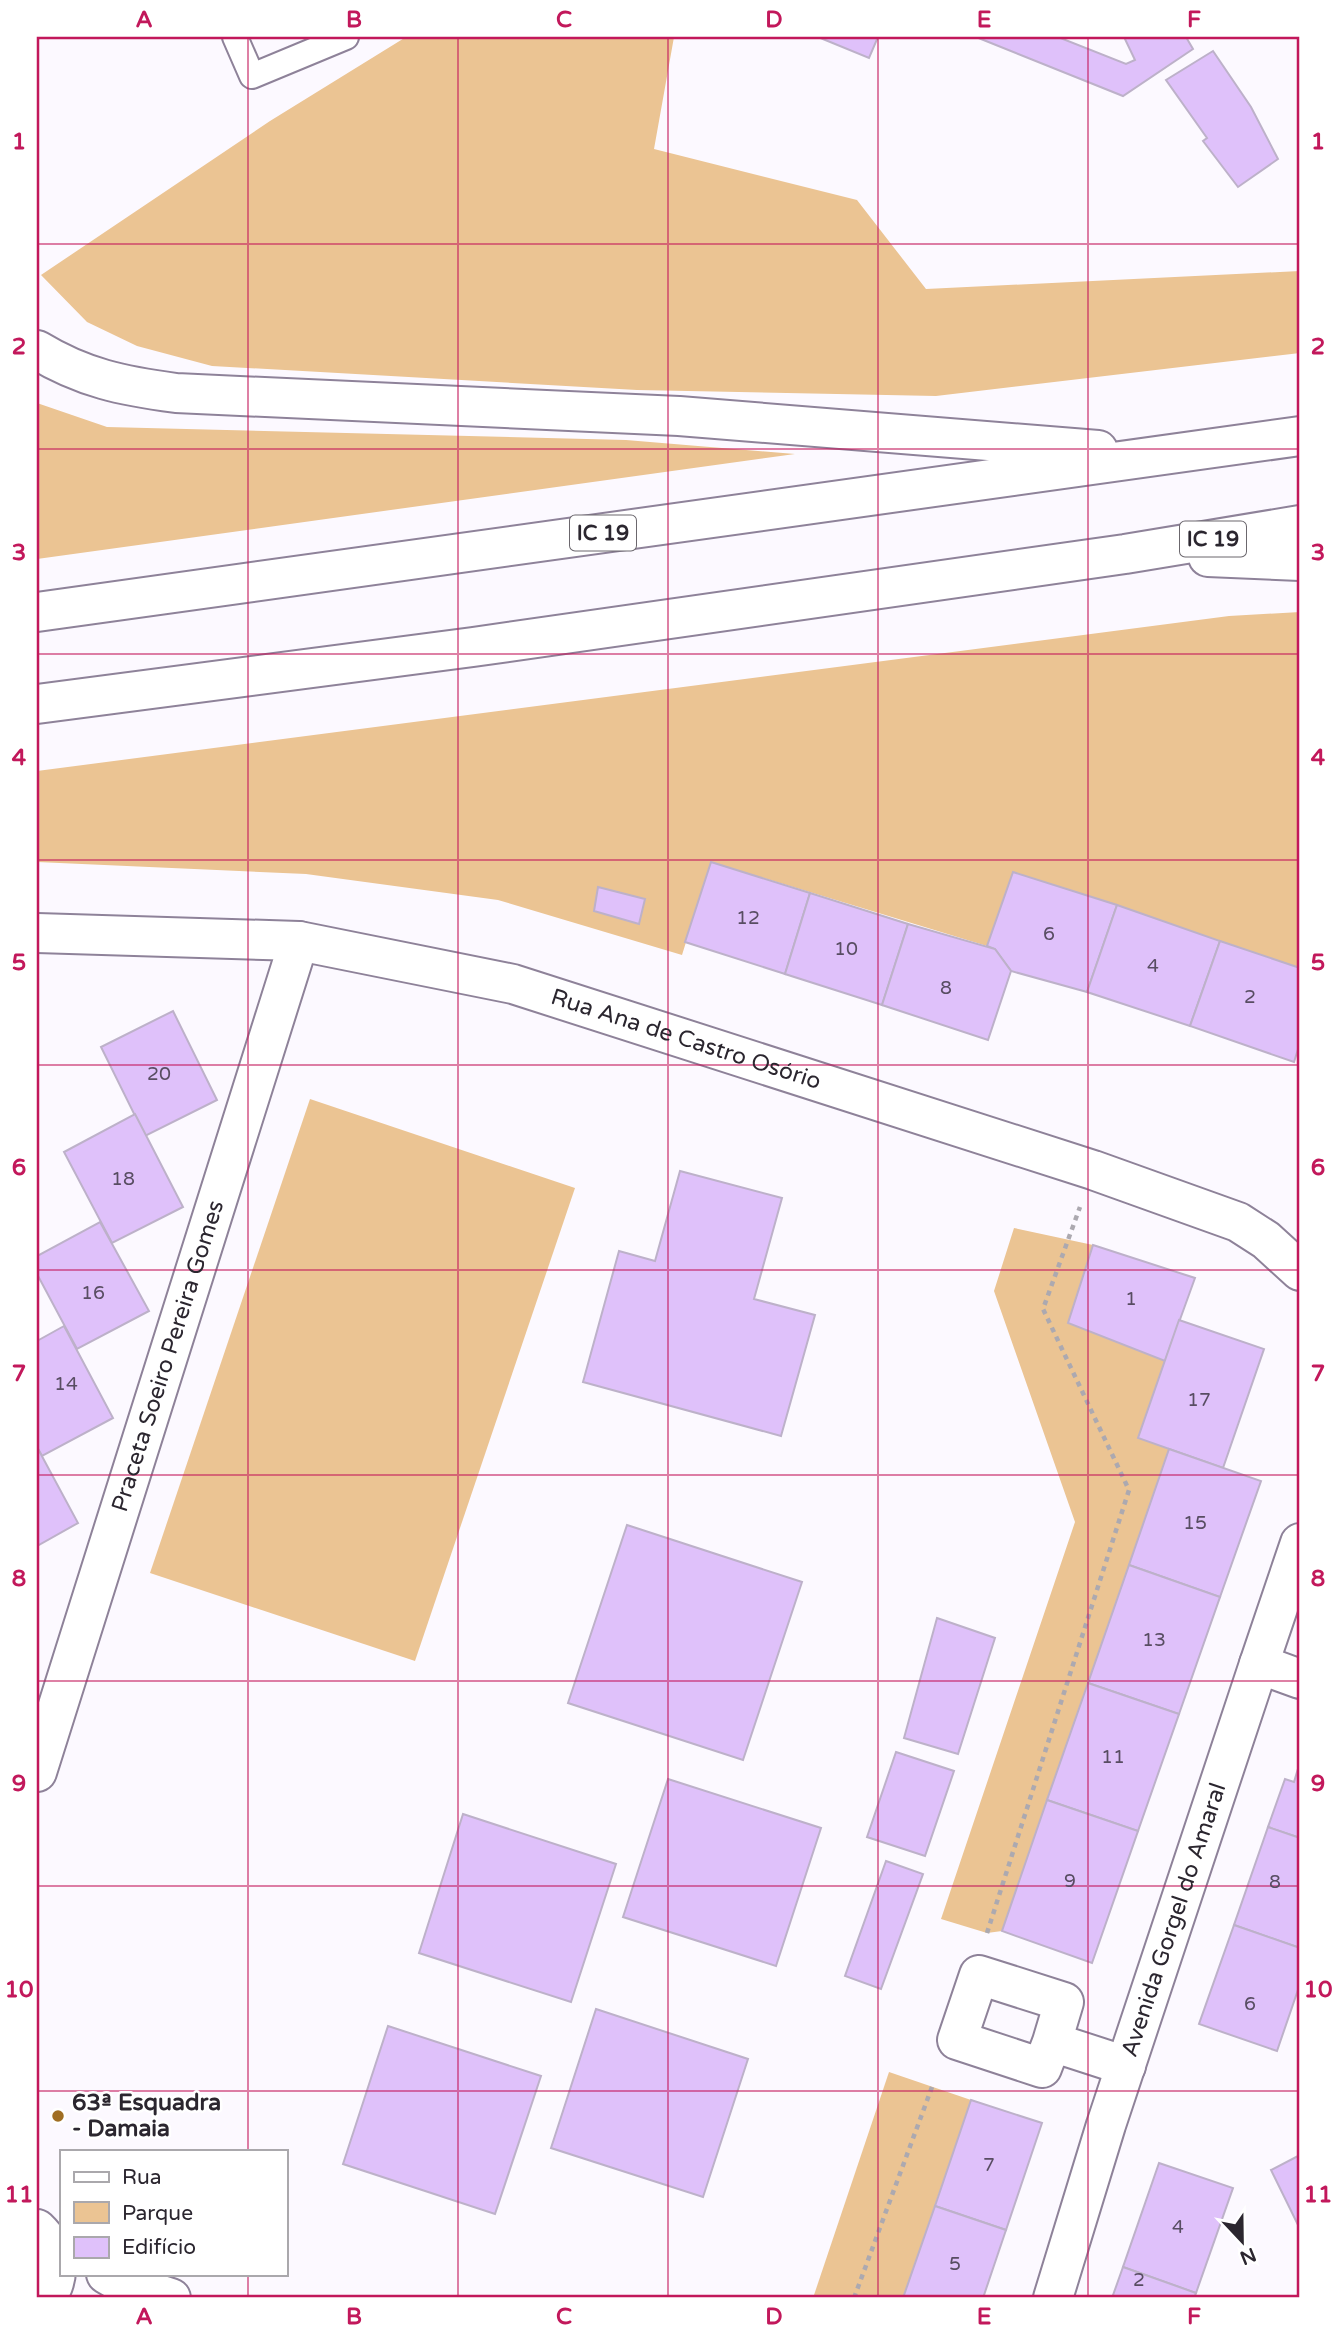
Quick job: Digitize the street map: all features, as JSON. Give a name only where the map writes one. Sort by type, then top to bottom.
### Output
[{"type":"main road","points":[[37,350],[70,370],[125,387],[176,393],[679,416],[1170,455]]},
{"type":"main road","name":"IC 19","points":[[37,612],[1300,436]]},
{"type":"main road","name":"IC 19","points":[[37,704],[473,647],[1125,554],[1300,525]]},
{"type":"main road","points":[[1125,554],[1300,561]]},
{"type":"main road","name":"Rua Ana de Castro Osório","points":[[37,933],[299,942],[513,984],[1093,1170],[1238,1222],[1298,1260]]},
{"type":"main road","name":"Praceta Soeiro Pereira Gomes","points":[[37,1773],[299,942]]},
{"type":"main road","name":"Avenida Gorgel do Amaral","points":[[1053,2298],[1126,2066],[1300,1544]]},
{"type":"main road","points":[[1259,1664],[1300,1679]]},
{"type":"main road","points":[[1052,2042],[1126,2066]]},
{"type":"main road","points":[[46,2298],[56,2277],[55,2257],[49,2239]]},
{"type":"main road","points":[[111,2276],[171,2298]]},
{"type":"lane","points":[[235,37],[253,76],[346,37]]},
{"type":"path","points":[[987,1933],[1129,1490],[1043,1309],[1093,1170]]},
{"type":"path","points":[[854,2298],[933,2087]]},
{"type":"green space","points":[[406,37],[674,37],[654,149],[857,200],[926,289],[1300,271],[1300,353],[936,396],[637,390],[212,366],[137,346],[87,322],[41,275],[270,121]]},
{"type":"green space","points":[[37,403],[107,427],[626,440],[795,454],[37,559]]},
{"type":"green space","points":[[1300,612],[1300,968],[1013,873],[987,946],[711,862],[682,955],[498,900],[306,874],[37,862],[37,771],[1229,616]]},
{"type":"green space","points":[[310,1099],[575,1188],[415,1661],[150,1573]]},
{"type":"green space","points":[[1014,1228],[1093,1245],[1068,1323],[1165,1361],[1169,1449],[1002,1931],[987,1933],[941,1919],[1075,1522],[994,1291]]},
{"type":"green space","points":[[889,2072],[971,2100],[903,2298],[813,2298]]},
{"type":"building","points":[[818,37],[878,37],[869,58]]},
{"type":"building","points":[[976,37],[1058,37],[1126,64],[1135,60],[1124,37],[1186,37],[1193,49],[1123,96]]},
{"type":"building","points":[[1213,51],[1251,107],[1278,159],[1238,187],[1203,141],[1207,138],[1166,80]]},
{"type":"building","points":[[711,862],[810,893],[785,974],[685,942]]},
{"type":"building","points":[[1013,872],[1117,905],[1087,992],[1011,971],[995,949],[987,946]]},
{"type":"building","points":[[598,887],[645,899],[639,924],[594,911]]},
{"type":"building","points":[[810,893],[908,924],[882,1005],[785,974]]},
{"type":"building","points":[[1117,905],[1220,941],[1190,1026],[1087,992]]},
{"type":"building","points":[[908,924],[995,949],[1011,971],[988,1040],[882,1005]]},
{"type":"building","points":[[1220,941],[1300,968],[1300,1043],[1294,1062],[1190,1026]]},
{"type":"building","points":[[173,1011],[217,1100],[145,1136],[101,1047]]},
{"type":"building","points":[[135,1114],[183,1207],[112,1243],[64,1152]]},
{"type":"building","points":[[680,1171],[782,1198],[754,1299],[815,1315],[781,1436],[583,1382],[619,1251],[655,1261]]},
{"type":"building","points":[[100,1222],[149,1311],[77,1349],[37,1274],[37,1256]]},
{"type":"building","points":[[1093,1245],[1195,1278],[1165,1361],[1068,1323]]},
{"type":"building","points":[[1179,1320],[1264,1349],[1223,1468],[1138,1438]]},
{"type":"building","points":[[64,1326],[113,1418],[42,1456],[37,1447],[37,1341]]},
{"type":"building","points":[[37,1447],[78,1523],[37,1546]]},
{"type":"building","points":[[1169,1449],[1261,1481],[1220,1597],[1129,1565]]},
{"type":"building","points":[[627,1525],[802,1582],[743,1760],[568,1703]]},
{"type":"building","points":[[1129,1565],[1220,1597],[1179,1714],[1088,1683]]},
{"type":"building","points":[[937,1618],[995,1638],[958,1754],[904,1738]]},
{"type":"building","points":[[1088,1683],[1179,1714],[1138,1831],[1047,1800]]},
{"type":"building","points":[[896,1752],[954,1771],[925,1856],[867,1837]]},
{"type":"building","points":[[1300,1762],[1300,1838],[1268,1827],[1285,1779],[1294,1782]]},
{"type":"building","points":[[668,1779],[821,1828],[776,1966],[623,1917]]},
{"type":"building","points":[[1047,1800],[1138,1831],[1092,1963],[1002,1931]]},
{"type":"building","points":[[463,1814],[616,1864],[571,2002],[419,1953]]},
{"type":"building","points":[[1268,1827],[1300,1838],[1300,1948],[1234,1925]]},
{"type":"building","points":[[886,1861],[923,1874],[881,1989],[845,1976]]},
{"type":"building","points":[[1234,1925],[1300,1948],[1300,1984],[1277,2051],[1199,2024]]},
{"type":"building","points":[[596,2009],[748,2059],[703,2197],[551,2148]]},
{"type":"building","points":[[388,2026],[541,2076],[495,2214],[343,2164]]},
{"type":"building","points":[[971,2100],[1042,2123],[1006,2230],[935,2206]]},
{"type":"building","points":[[1300,2155],[1300,2229],[1271,2170]]},
{"type":"building","points":[[1159,2163],[1233,2188],[1196,2293],[1123,2267]]},
{"type":"building","points":[[935,2206],[1006,2230],[983,2298],[903,2298]]},
{"type":"building","points":[[1123,2267],[1196,2293],[1194,2298],[1112,2298]]},
{"type":"place","name":"63ª Esquadra - Damaia","points":[[58,2116]]}]
